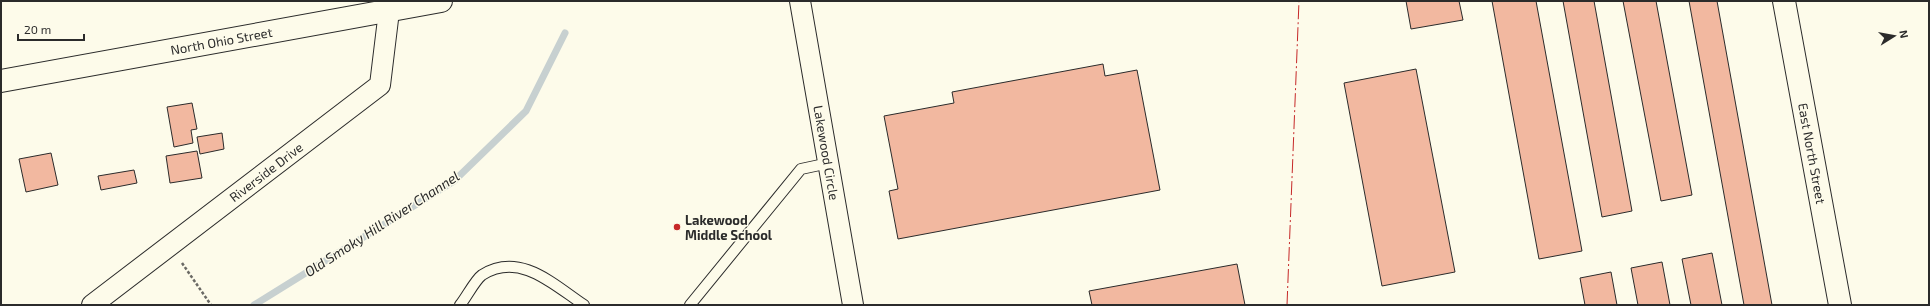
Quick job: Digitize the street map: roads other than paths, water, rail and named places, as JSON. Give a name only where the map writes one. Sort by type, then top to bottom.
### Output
[{"type":"main road","name":"North Ohio Street","points":[[1,81],[388,6],[441,1]]},
{"type":"main road","name":"East North Street","points":[[1784,1],[1840,305]]},
{"type":"street","name":"Lakewood Circle","points":[[800,1],[853,305]]},
{"type":"street","name":"Riverside Drive","points":[[92,305],[380,85],[388,6]]},
{"type":"lane","points":[[690,305],[801,169],[828,163]]},
{"type":"lane","points":[[460,305],[481,276],[500,268],[520,267],[537,273],[584,305]]},
{"type":"waterway","name":"Old Smoky Hill River Channel","points":[[254,305],[454,181],[526,111],[565,33]]},
{"type":"place","name":"Lakewood Middle School","points":[[677,227]]}]
